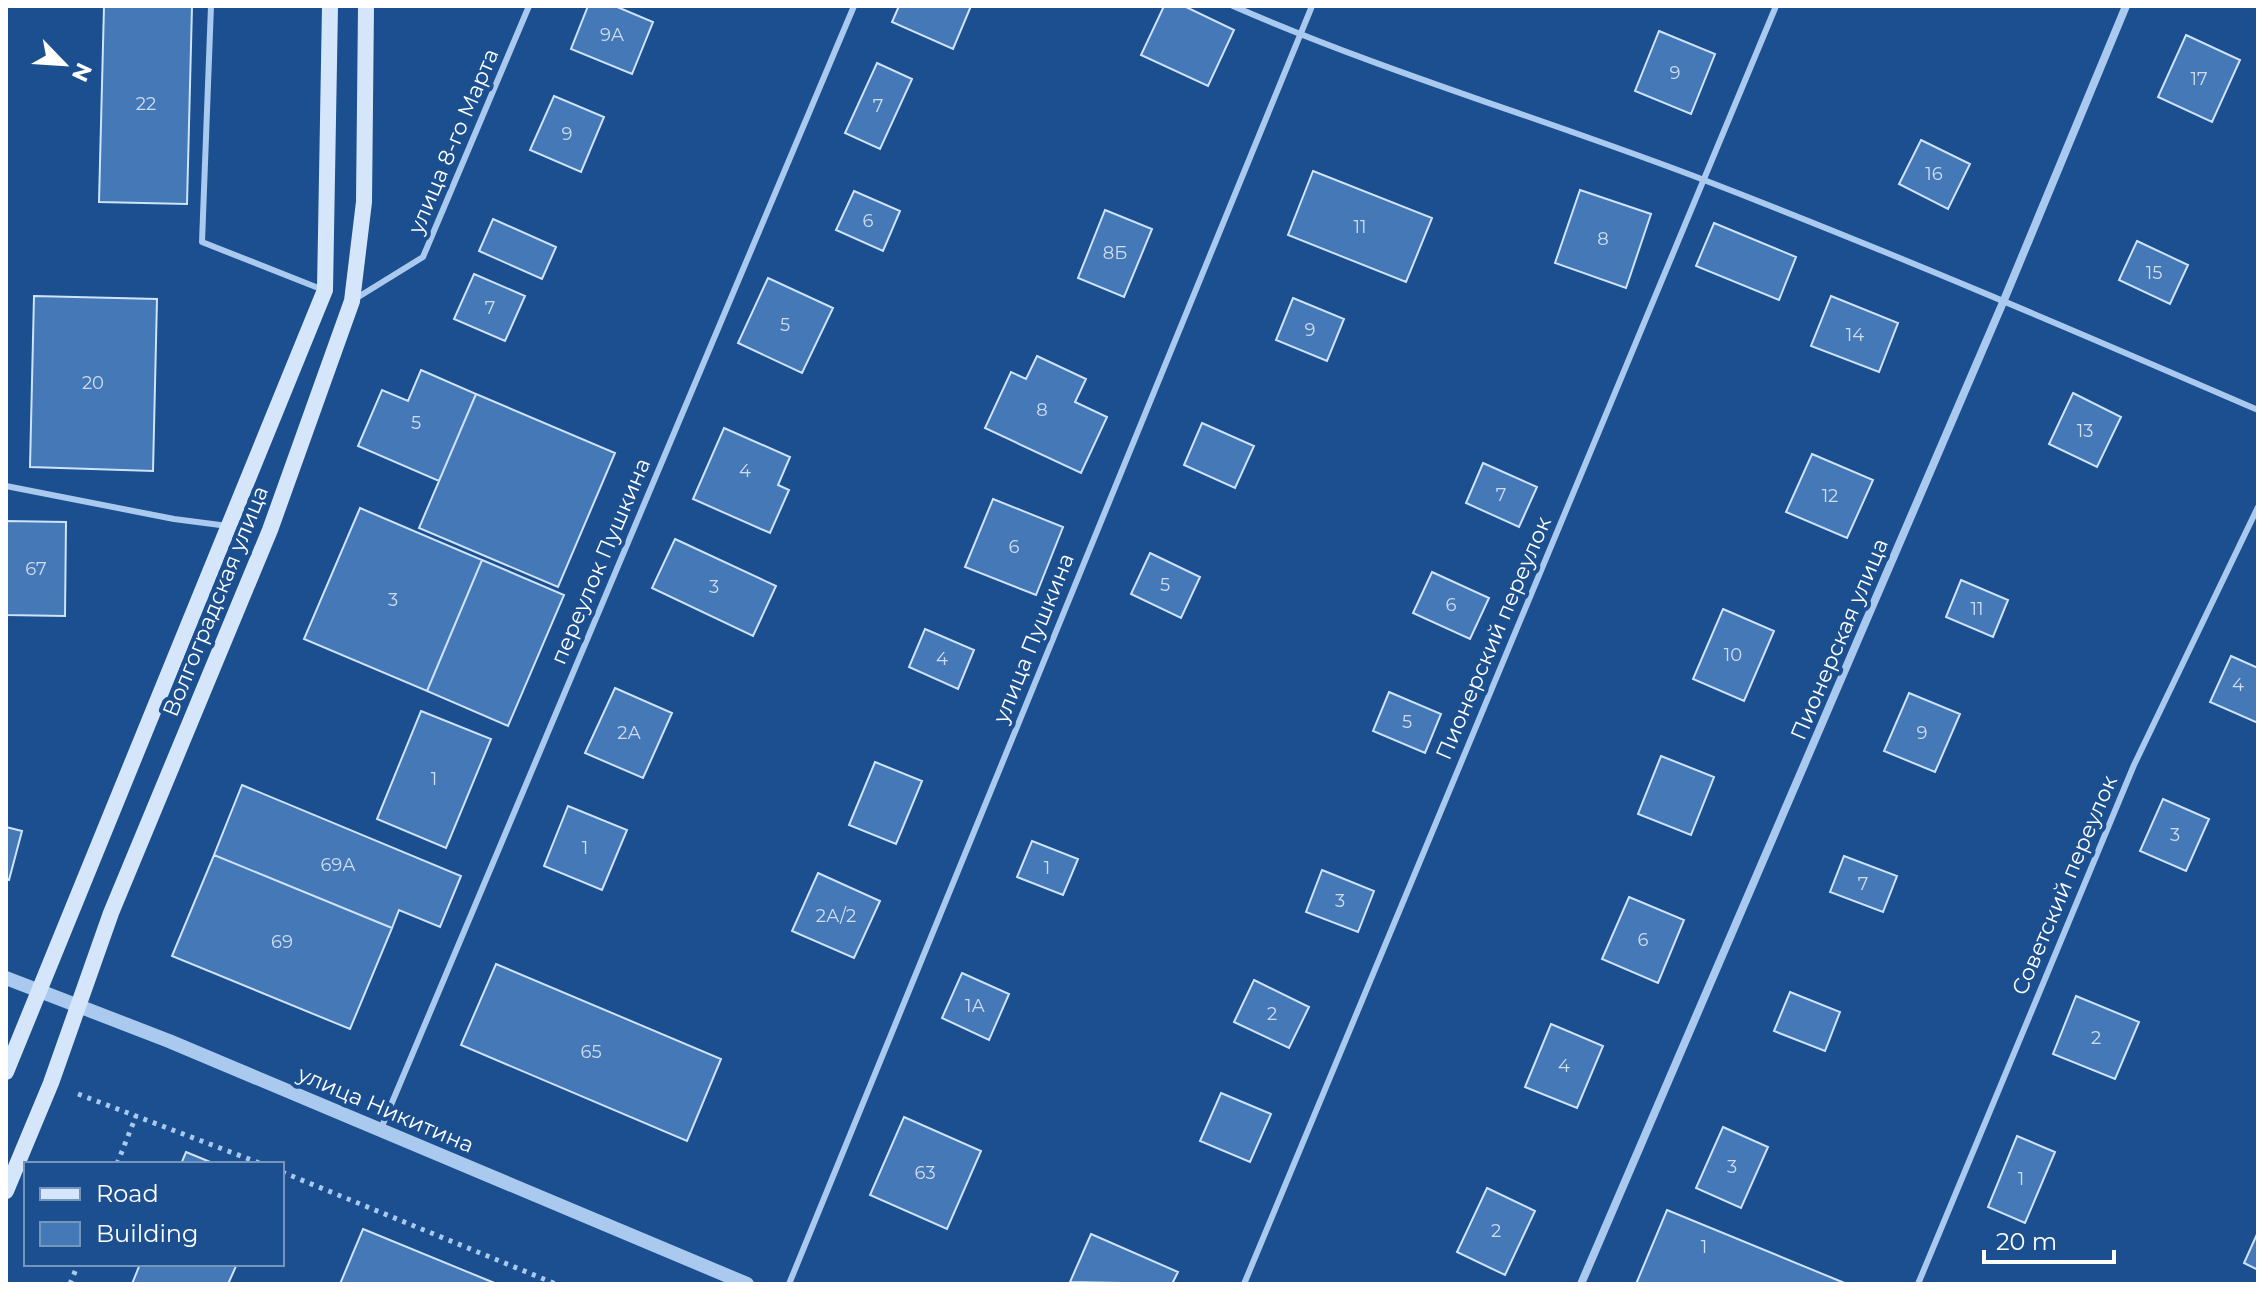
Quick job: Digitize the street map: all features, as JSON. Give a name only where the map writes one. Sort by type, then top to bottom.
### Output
[{"type":"main road","points":[[6,1072],[232,526],[325,290],[330,6]]},
{"type":"main road","name":"Волгоградская улица","points":[[6,1191],[51,1083],[111,913],[270,530],[352,301],[364,202],[366,6]]},
{"type":"street","name":"Пионерская улица","points":[[1581,1284],[2004,300],[2126,6]]},
{"type":"street","name":"улица Никитина","points":[[6,978],[747,1284]]},
{"type":"lane","points":[[211,6],[202,242],[325,290]]},
{"type":"lane","name":"улица 8-го Марта","points":[[352,301],[423,257],[529,6]]},
{"type":"lane","name":"переулок Пушкина","points":[[380,1131],[854,6]]},
{"type":"lane","points":[[1233,6],[1299,35],[1703,180],[2004,300],[2258,410]]},
{"type":"lane","name":"улица Пушкина","points":[[789,1284],[1312,6]]},
{"type":"lane","name":"Пионерский переулок","points":[[1244,1284],[1776,6]]},
{"type":"lane","points":[[6,486],[174,519],[232,526]]},
{"type":"lane","name":"Советский переулок","points":[[1918,1284],[2134,765],[2258,507]]},
{"type":"path","points":[[51,1083],[257,1162]]},
{"type":"path","points":[[118,1162],[136,1116]]},
{"type":"path","points":[[284,1173],[556,1284]]},
{"type":"building","points":[[104,6],[192,6],[187,204],[99,202]]},
{"type":"building","points":[[588,6],[615,6],[653,22],[632,74],[571,49]]},
{"type":"building","points":[[899,6],[971,6],[953,49],[892,22]]},
{"type":"building","points":[[1164,6],[1184,6],[1234,30],[1208,86],[1141,55]]},
{"type":"building","points":[[1659,31],[1715,54],[1691,114],[1635,91]]},
{"type":"building","points":[[2186,35],[2240,60],[2212,122],[2158,97]]},
{"type":"building","points":[[877,63],[912,79],[880,149],[845,133]]},
{"type":"building","points":[[554,96],[604,117],[581,172],[530,150]]},
{"type":"building","points":[[1921,140],[1970,164],[1948,209],[1899,184]]},
{"type":"building","points":[[1313,171],[1432,218],[1406,282],[1288,235]]},
{"type":"building","points":[[1580,190],[1651,214],[1626,288],[1555,263]]},
{"type":"building","points":[[854,191],[900,211],[883,251],[836,230]]},
{"type":"building","points":[[1105,210],[1152,229],[1124,297],[1078,278]]},
{"type":"building","points":[[493,219],[556,247],[542,279],[479,251]]},
{"type":"building","points":[[1714,223],[1796,257],[1779,300],[1696,266]]},
{"type":"building","points":[[2137,241],[2188,265],[2170,304],[2119,280]]},
{"type":"building","points":[[474,274],[525,296],[505,341],[454,319]]},
{"type":"building","points":[[768,278],[833,308],[802,373],[738,343]]},
{"type":"building","points":[[34,296],[157,299],[153,471],[30,467]]},
{"type":"building","points":[[1831,296],[1898,323],[1879,372],[1811,346]]},
{"type":"building","points":[[1293,298],[1344,319],[1327,361],[1276,340]]},
{"type":"building","points":[[1037,356],[1086,379],[1075,402],[1107,417],[1081,473],[985,428],[1011,372],[1026,379]]},
{"type":"building","points":[[421,370],[476,394],[439,481],[358,446],[382,390],[408,401]]},
{"type":"building","points":[[2073,393],[2121,417],[2097,467],[2049,444]]},
{"type":"building","points":[[476,394],[615,453],[558,587],[419,528]]},
{"type":"building","points":[[1202,423],[1254,446],[1235,488],[1184,465]]},
{"type":"building","points":[[724,428],[790,457],[778,485],[789,490],[770,533],[693,499]]},
{"type":"building","points":[[1812,454],[1873,480],[1847,538],[1786,512]]},
{"type":"building","points":[[1483,463],[1537,487],[1519,527],[1466,503]]},
{"type":"building","points":[[993,499],[1063,527],[1036,595],[965,567]]},
{"type":"building","points":[[360,508],[482,560],[427,691],[304,639]]},
{"type":"building","points":[[6,521],[66,522],[65,616],[6,615]]},
{"type":"building","points":[[675,539],[776,586],[753,636],[652,588]]},
{"type":"building","points":[[1150,553],[1200,577],[1181,618],[1131,594]]},
{"type":"building","points":[[482,560],[564,595],[508,726],[427,691]]},
{"type":"building","points":[[1432,572],[1489,598],[1470,639],[1413,613]]},
{"type":"building","points":[[1961,580],[2008,600],[1993,637],[1946,617]]},
{"type":"building","points":[[1723,609],[1774,631],[1744,701],[1693,679]]},
{"type":"building","points":[[925,629],[974,650],[958,689],[909,667]]},
{"type":"building","points":[[2231,656],[2258,668],[2258,723],[2210,702]]},
{"type":"building","points":[[615,688],[672,713],[643,778],[585,753]]},
{"type":"building","points":[[1389,692],[1441,714],[1425,753],[1373,731]]},
{"type":"building","points":[[1909,693],[1960,714],[1935,772],[1884,751]]},
{"type":"building","points":[[421,711],[491,739],[446,848],[377,819]]},
{"type":"building","points":[[1661,756],[1714,777],[1691,835],[1638,814]]},
{"type":"building","points":[[875,762],[922,781],[896,844],[849,825]]},
{"type":"building","points":[[242,785],[461,876],[440,927],[399,910],[392,928],[214,855]]},
{"type":"building","points":[[2163,799],[2209,819],[2186,871],[2140,851]]},
{"type":"building","points":[[568,806],[627,830],[602,890],[544,866]]},
{"type":"building","points":[[6,827],[22,831],[9,880],[6,879]]},
{"type":"building","points":[[1032,841],[1078,859],[1063,895],[1017,877]]},
{"type":"building","points":[[214,855],[392,928],[350,1029],[172,956]]},
{"type":"building","points":[[1844,856],[1897,876],[1883,912],[1830,892]]},
{"type":"building","points":[[1322,870],[1374,891],[1358,932],[1306,912]]},
{"type":"building","points":[[818,873],[880,901],[854,958],[792,931]]},
{"type":"building","points":[[1629,897],[1684,920],[1658,983],[1602,959]]},
{"type":"building","points":[[496,964],[721,1059],[687,1141],[461,1045]]},
{"type":"building","points":[[962,973],[1009,994],[989,1040],[942,1018]]},
{"type":"building","points":[[1254,980],[1309,1007],[1289,1048],[1234,1022]]},
{"type":"building","points":[[1790,992],[1840,1012],[1825,1051],[1774,1031]]},
{"type":"building","points":[[2076,996],[2139,1022],[2115,1079],[2053,1054]]},
{"type":"building","points":[[1551,1024],[1603,1046],[1577,1108],[1525,1087]]},
{"type":"building","points":[[1221,1093],[1271,1114],[1250,1162],[1200,1141]]},
{"type":"building","points":[[904,1117],[981,1151],[947,1229],[870,1195]]},
{"type":"building","points":[[1723,1127],[1768,1147],[1741,1208],[1696,1188]]},
{"type":"building","points":[[2017,1136],[2055,1152],[2025,1223],[1988,1207]]},
{"type":"building","points":[[186,1152],[210,1162],[182,1162]]},
{"type":"building","points":[[1487,1188],[1535,1211],[1505,1275],[1457,1252]]},
{"type":"building","points":[[1667,1210],[1847,1284],[1636,1284]]},
{"type":"building","points":[[363,1229],[497,1284],[340,1284]]},
{"type":"building","points":[[2258,1232],[2258,1270],[2244,1263]]},
{"type":"building","points":[[1091,1234],[1178,1272],[1172,1284],[1070,1282]]},
{"type":"building","points":[[139,1266],[236,1266],[228,1284],[132,1284]]}]
